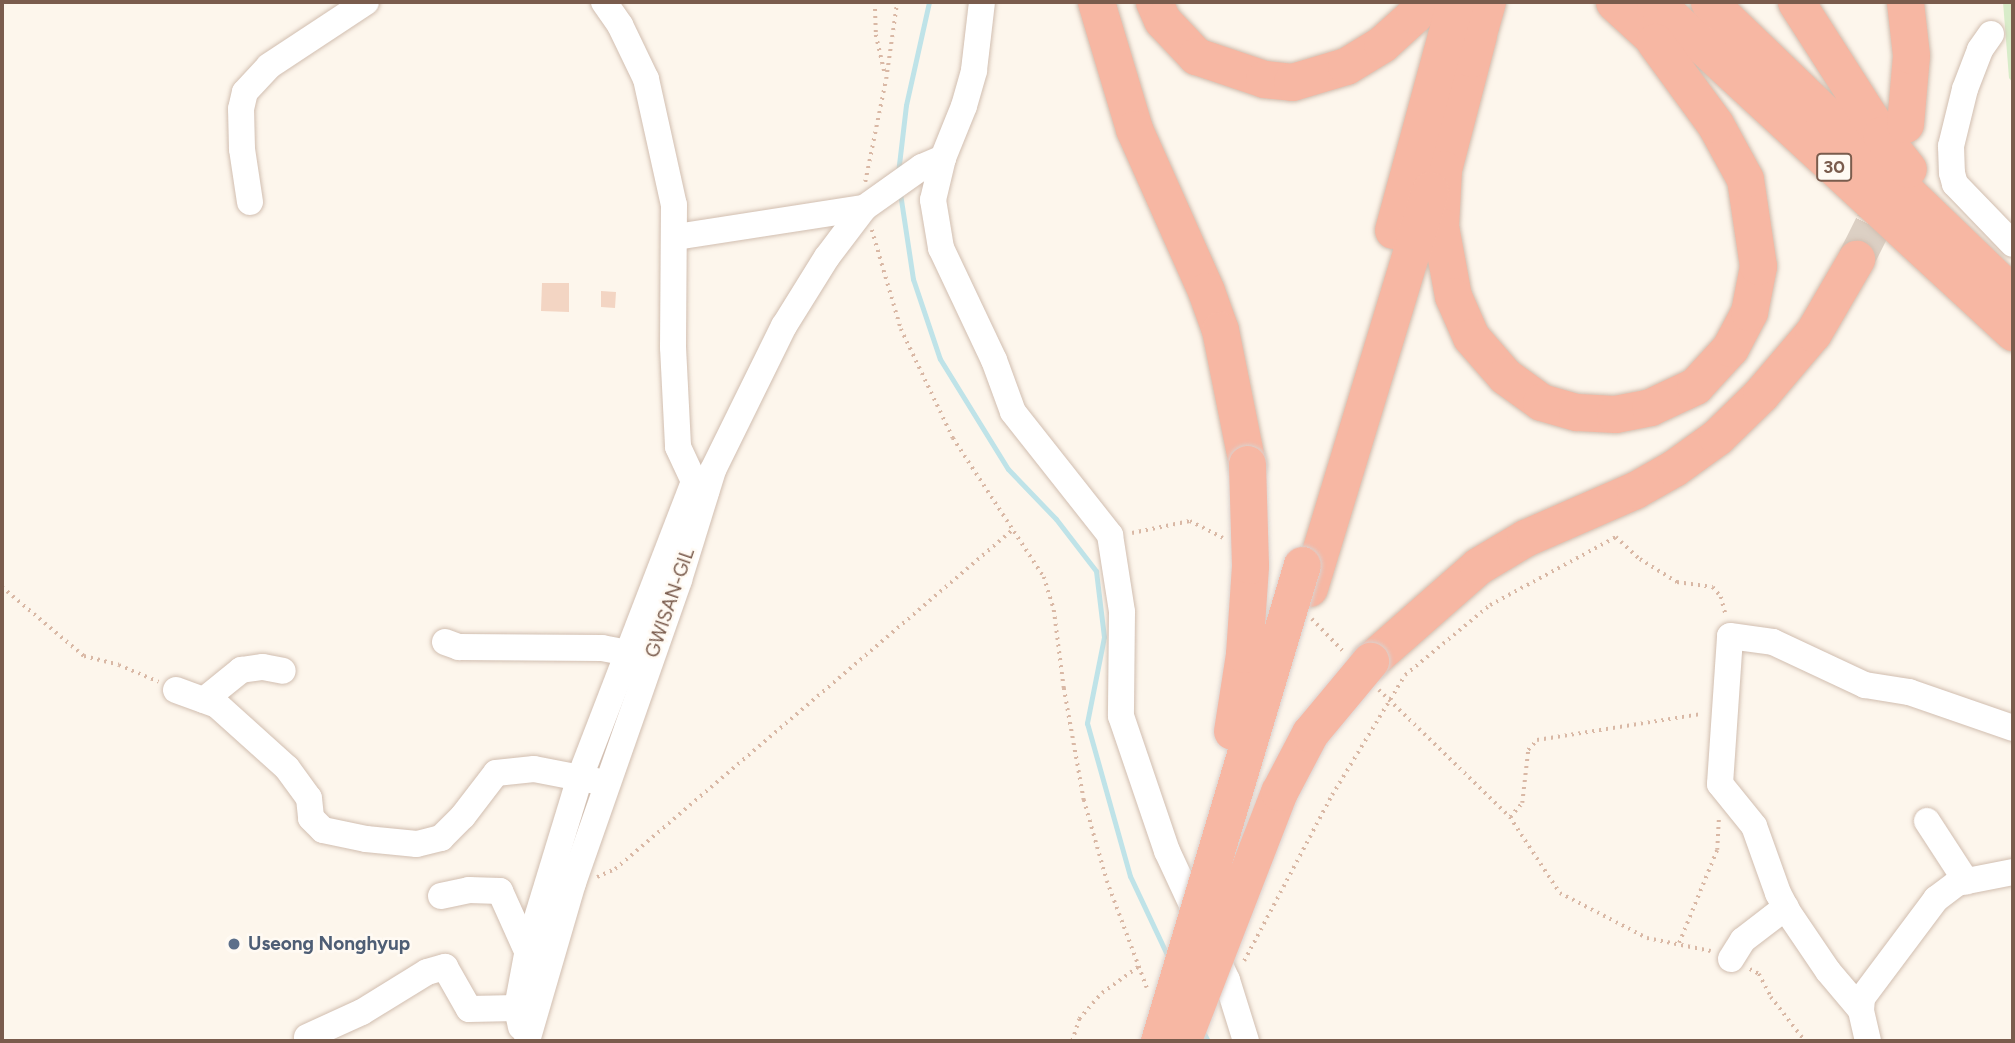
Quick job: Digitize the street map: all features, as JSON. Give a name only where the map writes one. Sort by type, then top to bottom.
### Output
[{"type":"highway","points":[[1096,2],[1134,129],[1206,291],[1220,330],[1247,464],[1250,565],[1244,654],[1213,861],[1175,1040]]},
{"type":"highway","points":[[1154,2],[1162,20],[1196,56],[1264,79],[1292,82],[1346,66],[1382,44],[1414,15],[1421,2]]},
{"type":"highway","points":[[1213,861],[1306,588],[1455,2]]},
{"type":"highway","points":[[1614,2],[1655,42],[1968,290]]},
{"type":"highway","name":"30","points":[[1655,2],[2013,332]]},
{"type":"highway","name":"30","points":[[1709,2],[2013,294]]},
{"type":"highway","points":[[1796,2],[1881,135],[2013,294]]},
{"type":"highway","points":[[1905,2],[1911,55],[1905,124]]},
{"type":"highway","points":[[1175,1040],[1306,588],[1482,19]]},
{"type":"highway","points":[[1482,19],[1443,169],[1440,226],[1453,296],[1471,337],[1505,376],[1541,402],[1577,412],[1615,414],[1650,407],[1695,386],[1730,348],[1748,312],[1758,265],[1745,179],[1715,124],[1655,42]]},
{"type":"highway","points":[[1175,1040],[1279,792],[1310,733],[1362,666],[1478,566],[1525,538],[1635,490],[1674,468],[1717,437],[1761,394],[1813,333],[1856,259]]},
{"type":"street","points":[[250,202],[242,149],[241,108],[245,92],[269,65],[366,2]]},
{"type":"street","points":[[526,1041],[517,1008],[527,951],[580,777],[627,653],[700,486],[678,447],[675,419],[674,205],[646,79],[620,25],[604,2]]},
{"type":"street","points":[[676,237],[871,203],[932,163],[964,106],[974,70],[982,2]]},
{"type":"street","points":[[1991,34],[1980,50],[1965,89],[1951,146],[1952,173],[1955,184],[2013,244]]},
{"type":"street","points":[[932,163],[933,200],[941,248],[994,360],[1013,412],[1110,535],[1122,612],[1121,716],[1167,851],[1230,987],[1246,1041]]},
{"type":"street","name":"GWISAN-GIL","points":[[526,1041],[573,883],[608,783],[700,486],[713,470],[784,326],[827,257],[871,203]]},
{"type":"street","points":[[1861,1010],[1828,971],[1786,907],[1778,893],[1754,825],[1720,784],[1730,636],[1773,642],[1866,685],[1909,692],[2013,728]]},
{"type":"street","points":[[445,642],[459,647],[602,648],[627,653]]},
{"type":"street","points":[[204,700],[241,670],[263,667],[283,671]]},
{"type":"street","points":[[176,690],[217,705],[288,768],[309,798],[311,818],[323,830],[366,839],[417,844],[441,838],[463,816],[495,773],[534,769],[608,783]]},
{"type":"street","points":[[1927,821],[1966,881]]},
{"type":"street","points":[[1868,1041],[1861,1010],[1862,998],[1936,900],[1966,881],[2013,872]]},
{"type":"street","points":[[441,896],[469,890],[500,891],[527,951]]},
{"type":"street","points":[[1731,959],[1743,940],[1786,907]]},
{"type":"street","points":[[307,1037],[362,1012],[427,972],[445,967],[469,1009],[517,1008]]},
{"type":"path","points":[[875,2],[876,35],[886,79]]},
{"type":"path","points":[[897,2],[886,79],[865,177],[901,329],[953,438],[1044,577],[1054,610],[1064,688],[1084,800],[1107,881],[1149,992]]},
{"type":"path","points":[[1110,535],[1190,521],[1217,533],[1227,542]]},
{"type":"path","points":[[573,883],[615,869],[1012,531]]},
{"type":"path","points":[[1230,987],[1332,795],[1405,675],[1490,605],[1616,537],[1640,559],[1677,582],[1713,587],[1721,597],[1730,636]]},
{"type":"path","points":[[2,586],[84,656],[119,665],[176,690]]},
{"type":"path","points":[[1306,588],[1389,701],[1510,817],[1560,893],[1647,938],[1679,943],[1731,959],[1759,974],[1771,997],[1805,1041]]},
{"type":"path","points":[[1510,817],[1522,803],[1528,750],[1537,740],[1725,710]]},
{"type":"path","points":[[1679,943],[1717,850],[1720,784]]},
{"type":"path","points":[[1072,1041],[1079,1019],[1102,993],[1138,967]]},
{"type":"green space","points":[[2003,2],[2013,2],[2013,83],[2009,78]]},
{"type":"building","points":[[542,283],[569,283],[569,312],[541,311]]},
{"type":"building","points":[[601,291],[616,292],[615,308],[601,307]]},
{"type":"waterway","points":[[898,173],[906,105],[929,2]]},
{"type":"waterway","points":[[900,193],[913,279],[940,359],[1008,469],[1056,519],[1096,571],[1104,637],[1087,723],[1130,876],[1169,959]]},
{"type":"waterway","points":[[1201,1028],[1208,1041]]},
{"type":"tunnel","points":[[1856,259],[1875,221],[1888,179]]},
{"type":"place","name":"Useong Nonghyup","points":[[234,944]]}]
